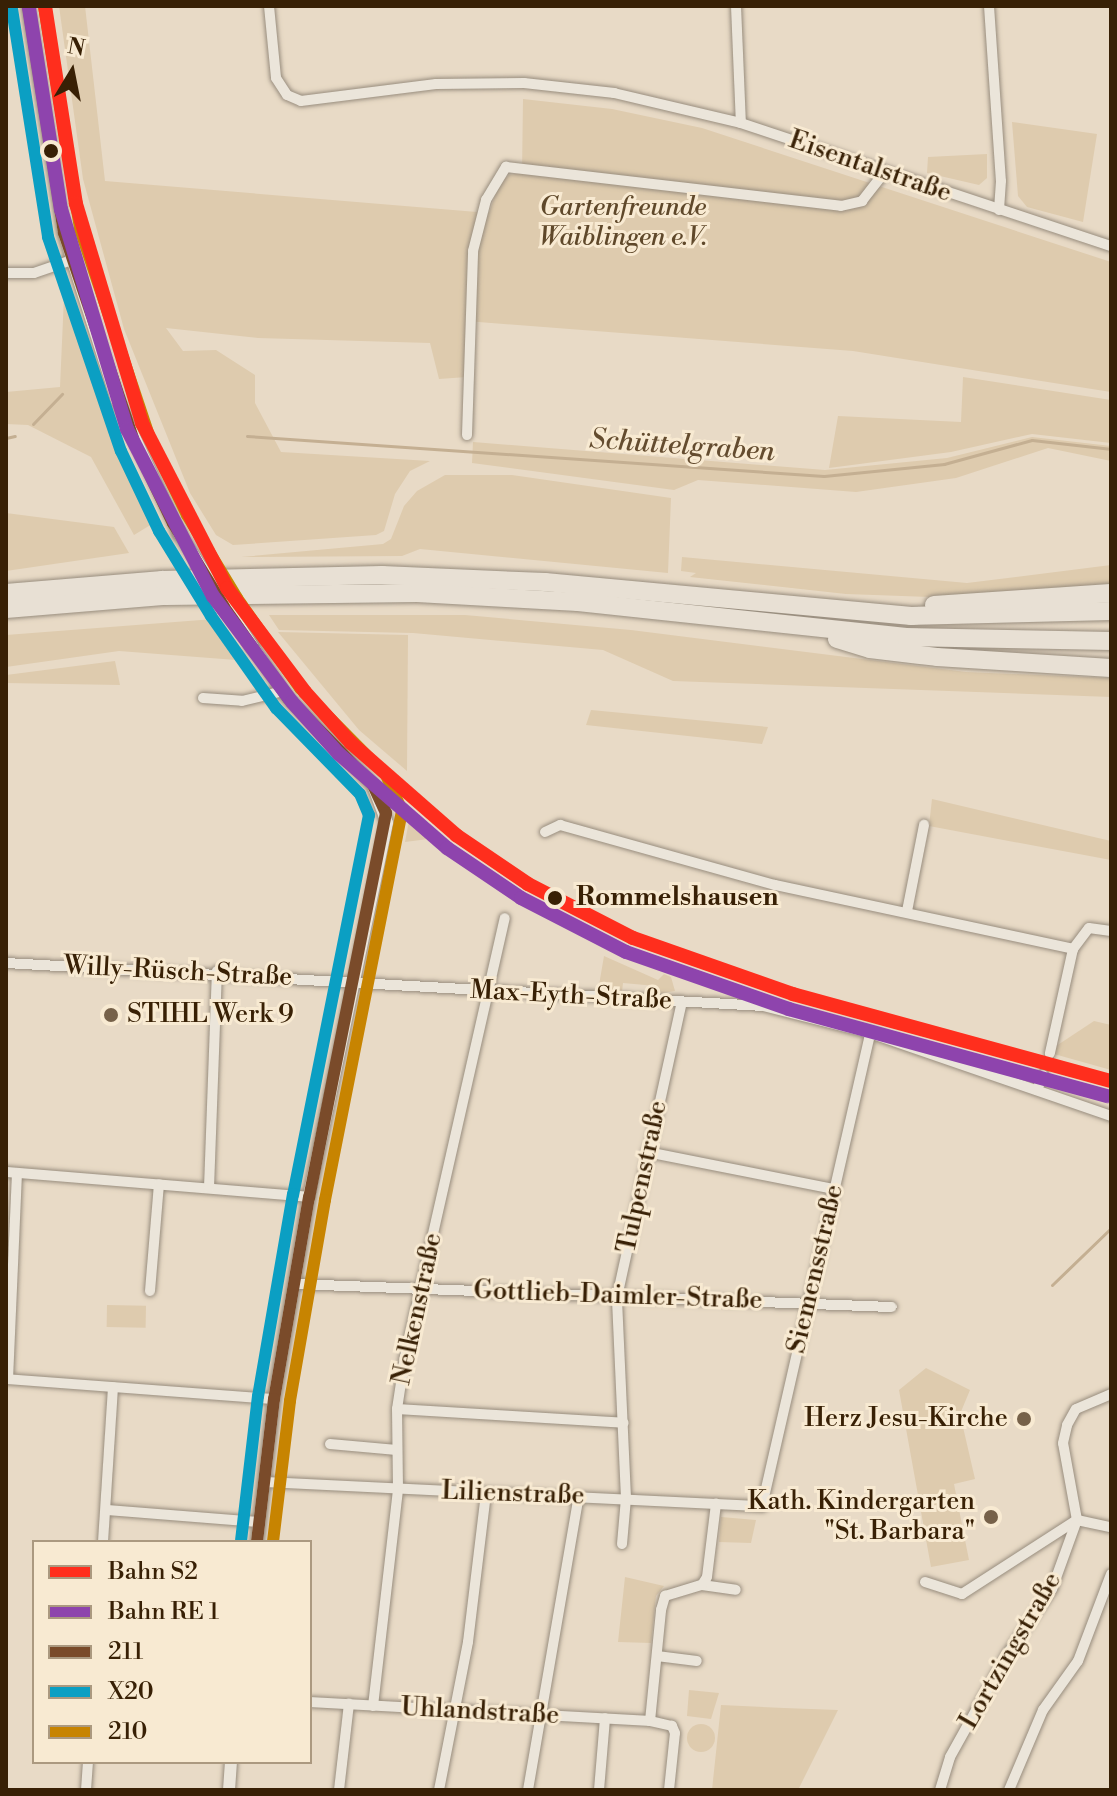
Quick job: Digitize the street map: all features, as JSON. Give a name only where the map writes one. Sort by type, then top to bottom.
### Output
[{"type":"highway","points":[[6,593],[201,578],[395,575],[545,582],[860,612],[1015,617],[1111,611]]},
{"type":"highway","points":[[6,609],[177,596],[430,593],[632,607],[803,628],[1003,642],[1111,641]]},
{"type":"highway","points":[[860,612],[1111,593]]},
{"type":"highway","points":[[803,628],[870,649],[1111,668]]},
{"type":"street","points":[[28,6],[72,260],[117,400],[179,533],[252,646],[283,691],[319,733],[373,785],[386,813],[309,1197],[274,1399],[257,1540]]},
{"type":"street","name":"Eisentalstraße","points":[[269,6],[276,78],[287,95],[301,101],[436,84],[524,83],[614,93],[741,123],[1111,246]]},
{"type":"street","points":[[736,6],[741,123]]},
{"type":"street","points":[[989,6],[1001,181],[999,210]]},
{"type":"street","points":[[467,435],[471,266],[486,200],[506,167],[841,206],[862,201],[885,172]]},
{"type":"street","points":[[6,273],[34,273],[72,260]]},
{"type":"street","points":[[203,698],[242,701],[283,691]]},
{"type":"street","points":[[545,832],[560,825],[775,885],[1073,949]]},
{"type":"street","points":[[907,911],[924,825]]},
{"type":"street","name":"Nelkenstraße","points":[[373,1706],[398,1489],[397,1409],[505,918]]},
{"type":"street","points":[[1050,1053],[1073,949],[1089,928],[1111,931]]},
{"type":"street","name":"Willy-Rüsch-Straße","points":[[6,963],[217,971],[351,982]]},
{"type":"street","points":[[209,1188],[217,971]]},
{"type":"street","name":"Max-Eyth-Straße","points":[[351,982],[763,1006],[870,1033],[1111,1116]]},
{"type":"street","name":"Tulpenstraße","points":[[622,1544],[626,1498],[617,1297],[682,1002]]},
{"type":"street","name":"Siemensstraße","points":[[762,1506],[870,1033]]},
{"type":"street","points":[[1037,1090],[1043,1075]]},
{"type":"street","points":[[647,1152],[834,1189]]},
{"type":"street","points":[[274,1399],[7,1379],[11,1173],[309,1197]]},
{"type":"street","points":[[150,1291],[159,1184]]},
{"type":"street","name":"Gottlieb-Daimler-Straße","points":[[295,1284],[892,1307]]},
{"type":"street","points":[[103,1540],[113,1387]]},
{"type":"street","points":[[1077,1520],[1063,1443],[1067,1425],[1076,1409],[1111,1394]]},
{"type":"street","points":[[397,1409],[624,1423]]},
{"type":"street","points":[[330,1444],[397,1450]]},
{"type":"street","name":"Lilienstraße","points":[[265,1482],[762,1506]]},
{"type":"street","points":[[439,1790],[452,1710],[468,1642],[486,1493]]},
{"type":"street","points":[[528,1790],[579,1496]]},
{"type":"street","points":[[702,1585],[710,1567],[716,1504]]},
{"type":"street","points":[[106,1510],[260,1522]]},
{"type":"street","points":[[925,1582],[962,1594],[1077,1520],[1111,1527]]},
{"type":"street","name":"Lortzingstraße","points":[[940,1790],[950,1757],[1008,1653],[1052,1589],[1077,1520]]},
{"type":"street","points":[[1009,1790],[1043,1710],[1078,1661],[1111,1574]]},
{"type":"street","points":[[669,1790],[675,1733],[672,1726],[650,1721],[665,1596],[702,1585],[736,1590]]},
{"type":"street","points":[[657,1656],[697,1661]]},
{"type":"street","name":"Uhlandstraße","points":[[312,1702],[650,1721]]},
{"type":"street","points":[[339,1790],[349,1704]]},
{"type":"street","points":[[599,1790],[605,1718]]},
{"type":"street","points":[[86,1790],[88,1764]]},
{"type":"street","points":[[229,1790],[231,1764]]},
{"type":"green space","name":"Gartenfreunde Waiblingen e.V.","points":[[59,6],[85,6],[105,181],[489,213],[499,184],[509,175],[522,173],[523,99],[612,109],[702,128],[1111,262],[1111,392],[853,351],[466,321],[467,377],[439,379],[430,343],[258,338],[166,328],[183,351],[216,350],[255,375],[255,403],[281,452],[430,461],[410,471],[395,494],[384,531],[376,535],[233,545],[216,535],[190,493],[124,329],[83,179]]},
{"type":"green space","points":[[1012,122],[1097,134],[1083,222],[1027,207],[1018,196]]},
{"type":"green space","points":[[987,154],[987,178],[979,185],[927,173],[928,157]]},
{"type":"green space","points":[[65,274],[120,440],[157,521],[134,535],[91,457],[28,425],[6,424],[6,392],[60,387]]},
{"type":"green space","points":[[963,377],[1111,400],[1111,443],[1032,434],[951,452],[829,468],[838,416],[961,422]]},
{"type":"green space","points":[[1032,437],[1111,446],[1111,461],[1048,448],[956,478],[856,492],[698,480],[674,490],[472,463],[473,442],[825,470],[947,458]]},
{"type":"green space","points":[[445,475],[512,475],[671,498],[668,573],[420,549],[402,556],[241,557],[383,544],[391,539],[404,506],[417,491]]},
{"type":"green space","points":[[6,513],[114,527],[129,553],[6,571]]},
{"type":"green space","points":[[682,557],[967,583],[1111,565],[1111,586],[958,598],[846,594],[690,577],[696,573],[681,571]]},
{"type":"green space","points":[[269,615],[465,615],[631,630],[966,672],[1111,678],[1111,697],[673,681],[603,650],[413,633],[279,630]]},
{"type":"green space","points":[[214,619],[249,661],[119,651],[6,667],[6,635]]},
{"type":"green space","points":[[278,632],[408,635],[407,771],[359,730]]},
{"type":"green space","points":[[115,661],[120,685],[6,683],[6,675]]},
{"type":"green space","points":[[591,710],[768,727],[762,744],[586,725]]},
{"type":"green space","points":[[932,799],[1111,841],[1111,860],[929,826]]},
{"type":"green space","points":[[410,815],[444,837],[405,842]]},
{"type":"green space","points":[[604,956],[658,980],[664,974],[671,977],[675,991],[656,994],[656,986],[623,983],[622,992],[598,991]]},
{"type":"green space","points":[[1094,1021],[1111,1025],[1111,1070],[1047,1052]]},
{"type":"green space","points":[[107,1305],[146,1306],[146,1328],[107,1327]]},
{"type":"green space","points":[[926,1368],[970,1390],[960,1414],[975,1479],[954,1484],[969,1560],[931,1567],[899,1390]]},
{"type":"green space","points":[[721,1517],[756,1520],[751,1543],[719,1542]]},
{"type":"green space","points":[[625,1577],[664,1586],[656,1596],[651,1643],[618,1642]]},
{"type":"green space","points":[[689,1690],[719,1693],[711,1719],[687,1716]]},
{"type":"green space","points":[[721,1705],[838,1710],[798,1790],[712,1790]]},
{"type":"green space","points":[[701,1724],[711,1728],[715,1738],[711,1748],[701,1752],[691,1748],[687,1738],[691,1728]]},
{"type":"waterway","points":[[33,424],[62,394]]},
{"type":"waterway","name":"Schüttelgraben","points":[[6,438],[15,436]]},
{"type":"waterway","name":"Schüttelgraben","points":[[247,436],[824,476],[944,464],[1032,440],[1111,449]]},
{"type":"waterway","points":[[1052,1285],[1111,1228]]},
{"type":"tunnel","points":[[1043,1075],[1050,1053]]},
{"type":"rail line","name":"S2","points":[[45,6],[76,204],[142,423],[227,588],[305,692],[351,743],[456,835],[528,884],[633,938],[793,994],[1111,1081]]},
{"type":"transit line","name":"211","points":[[28,6],[64,233],[135,444],[173,523],[224,607],[288,698],[373,785],[386,813],[309,1197],[274,1399],[257,1540]]},
{"type":"transit line","name":"210","points":[[44,6],[80,229],[150,438],[187,515],[237,598],[300,688],[386,775],[402,811],[325,1200],[290,1401],[273,1540]]},
{"type":"transit line","points":[[29,8],[61,209],[127,429],[213,596],[292,702],[339,754],[447,848],[521,898],[626,952],[789,1009],[1107,1096]]},
{"type":"transit line","name":"X20","points":[[12,9],[48,237],[121,451],[159,531],[211,616],[276,708],[360,794],[369,815],[293,1194],[258,1396],[241,1540]]},
{"type":"place","name":"Rommelshausen","points":[[555,898]]},
{"type":"place","name":"STIHL Werk 9","points":[[111,1015]]},
{"type":"place","name":"Herz Jesu-Kirche","points":[[1024,1419]]},
{"type":"place","name":"Kath. Kindergarten \"St. Barbara\"","points":[[991,1517]]}]
